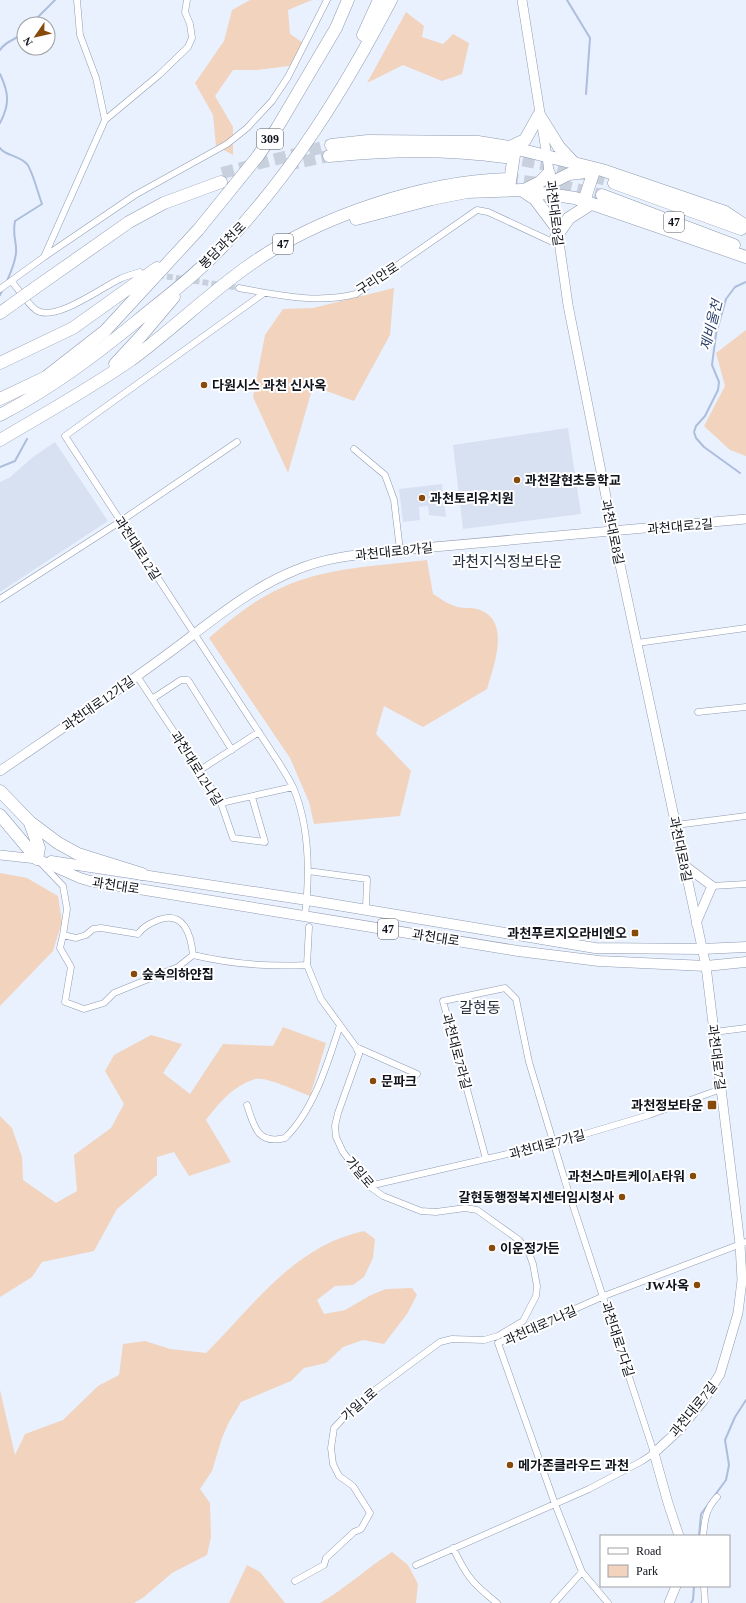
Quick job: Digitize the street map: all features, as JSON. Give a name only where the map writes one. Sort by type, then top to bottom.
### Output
[{"type":"highway","name":"봉담과천로","points":[[168,261],[198,230],[266,145],[309,76],[336,28],[348,0]]},
{"type":"highway","name":"봉담과천로","points":[[325,114],[380,0]]},
{"type":"highway","name":"봉담과천로","points":[[0,415],[57,382],[95,355],[194,273],[222,247],[274,187],[325,114],[363,53],[391,0]]},
{"type":"highway","points":[[509,151],[525,140],[540,116],[559,147],[574,163]]},
{"type":"highway","points":[[330,151],[366,153],[466,153],[509,151],[547,157],[574,163],[724,212],[746,226]]},
{"type":"highway","points":[[507,185],[511,185],[514,155],[509,151]]},
{"type":"highway","points":[[523,190],[550,183],[568,174],[601,173]]},
{"type":"highway","points":[[589,203],[586,195],[601,173]]},
{"type":"highway","name":"47","points":[[601,173],[746,231]]},
{"type":"highway","points":[[0,313],[129,222],[184,188],[221,177]]},
{"type":"highway","points":[[523,190],[540,182],[550,183],[566,196],[746,257]]},
{"type":"highway","points":[[507,185],[523,190],[535,199],[557,236],[570,218],[589,203]]},
{"type":"highway","name":"47","points":[[0,440],[95,383],[131,359],[213,292],[250,265],[280,246],[318,227],[467,192],[507,185]]},
{"type":"highway","name":"47","points":[[602,195],[746,249]]},
{"type":"highway","points":[[0,363],[73,328],[108,304],[142,276],[168,261]]},
{"type":"highway","points":[[0,399],[46,377],[105,330],[168,261]]},
{"type":"highway","points":[[95,383],[142,336],[194,273]]},
{"type":"highway","points":[[0,791],[30,822],[58,843],[78,854],[142,874]]},
{"type":"highway","name":"47","points":[[0,815],[37,859]]},
{"type":"highway","points":[[30,822],[38,848],[37,859]]},
{"type":"main road","name":"과천대로","points":[[37,859],[307,900],[595,948],[702,949],[746,947]]},
{"type":"main road","name":"과천대로","points":[[37,859],[90,881],[518,951],[599,961],[706,966],[746,962]]},
{"type":"main road","points":[[90,881],[90,871],[96,869]]},
{"type":"street","points":[[77,0],[80,35],[96,78],[105,120]]},
{"type":"street","points":[[44,257],[105,120],[159,75],[188,47],[192,38],[190,24],[185,12],[188,0]]},
{"type":"street","points":[[0,289],[12,282],[44,257],[135,196],[227,144],[247,128],[272,101],[288,77],[327,0]]},
{"type":"street","name":"과천대로8길","points":[[522,0],[547,157],[568,305],[613,532],[706,966]]},
{"type":"street","name":"구리안로","points":[[239,288],[264,293],[315,299],[336,299],[356,294],[477,210],[488,212],[557,236]]},
{"type":"street","points":[[53,235],[63,244]]},
{"type":"street","points":[[12,282],[36,310],[45,313],[54,312],[74,304],[120,278],[140,272]]},
{"type":"street","name":"과천대로12길","points":[[264,293],[65,436],[259,732],[293,787],[302,818],[308,854],[308,880],[305,916]]},
{"type":"street","points":[[0,599],[120,521],[237,442]]},
{"type":"street","points":[[354,449],[386,475],[394,500],[400,550]]},
{"type":"street","name":"과천대로2길","points":[[613,532],[746,519]]},
{"type":"street","name":"과천대로8가길","points":[[195,634],[244,597],[273,580],[297,569],[346,556],[613,532]]},
{"type":"street","points":[[637,643],[746,628]]},
{"type":"street","name":"과천대로12가길","points":[[0,771],[195,634]]},
{"type":"street","name":"과천대로12나길","points":[[137,676],[221,803],[233,838],[265,842],[252,797]]},
{"type":"street","points":[[152,699],[181,680],[188,680],[232,750]]},
{"type":"street","points":[[698,712],[746,707]]},
{"type":"street","points":[[200,770],[259,732]]},
{"type":"street","points":[[221,803],[293,787]]},
{"type":"street","points":[[676,825],[746,816]]},
{"type":"street","points":[[0,855],[37,859],[63,886],[67,909],[60,948],[71,967],[65,1002],[84,1009],[104,1003],[114,993],[178,966],[193,955]]},
{"type":"street","points":[[684,864],[712,886],[746,884]]},
{"type":"street","points":[[308,871],[367,879],[366,910]]},
{"type":"street","points":[[696,922],[712,886]]},
{"type":"street","points":[[63,935],[76,938],[86,935],[93,929],[102,928],[138,934],[145,925],[167,916],[177,918],[187,929],[191,939],[193,955]]},
{"type":"street","points":[[309,927],[307,965],[321,999],[356,1047],[417,1074]]},
{"type":"street","points":[[193,955],[221,962],[254,965],[307,965]]},
{"type":"street","name":"과천대로7길","points":[[416,1564],[596,1486],[642,1462],[680,1429],[704,1401],[720,1374],[738,1313],[742,1280],[743,1243],[721,1088],[706,966]]},
{"type":"street","name":"과천대로7라길","points":[[486,1159],[443,1001],[505,988],[516,1000],[529,1062],[555,1143]]},
{"type":"street","points":[[247,1105],[254,1125],[261,1136],[266,1138],[285,1138],[304,1114],[324,1074],[340,1025]]},
{"type":"street","points":[[714,1032],[746,1028]]},
{"type":"street","name":"가일로","points":[[356,1047],[359,1054],[358,1059],[338,1113],[335,1126],[336,1137],[343,1152],[369,1186],[383,1196],[421,1210],[436,1212],[465,1208],[477,1210],[519,1240],[529,1253],[537,1286],[536,1296],[523,1321]]},
{"type":"street","name":"과천대로7가길","points":[[369,1186],[555,1143],[649,1115],[721,1088]]},
{"type":"street","name":"과천대로7다길","points":[[555,1143],[679,1535]]},
{"type":"street","name":"과천대로7나길","points":[[608,1603],[582,1572],[555,1504],[498,1343],[604,1296],[743,1243]]},
{"type":"street","name":"가일1로","points":[[295,1581],[324,1565],[326,1558],[348,1537],[354,1532],[361,1530],[370,1513],[353,1486],[339,1476],[333,1464],[331,1448],[334,1428],[342,1418],[359,1402],[440,1342],[452,1339],[484,1340],[498,1336],[523,1321]]},
{"type":"street","points":[[703,1535],[705,1515],[709,1506],[717,1497]]},
{"type":"street","points":[[453,1548],[465,1573],[474,1584],[497,1603]]},
{"type":"street","points":[[554,1603],[582,1572]]},
{"type":"street","points":[[669,1603],[676,1587]]},
{"type":"street","points":[[704,1587],[705,1603]]},
{"type":"shaded area","name":"과천갈현초등학교","points":[[568,428],[581,514],[463,529],[453,445]]},
{"type":"shaded area","points":[[55,442],[108,521],[0,592],[0,482],[9,478],[33,457]]},
{"type":"shaded area","name":"과천토리유치원","points":[[442,484],[446,517],[429,515],[428,506],[419,507],[420,520],[403,522],[399,489]]},
{"type":"green space","points":[[250,0],[312,0],[288,10],[290,34],[302,42],[297,65],[257,70],[233,70],[215,96],[233,127],[233,155],[216,146],[213,115],[195,83],[224,41],[232,10]]},
{"type":"green space","points":[[406,12],[424,26],[422,37],[443,44],[453,34],[469,43],[462,74],[442,81],[403,65],[367,83]]},
{"type":"green space","points":[[394,288],[390,335],[354,401],[313,386],[288,473],[253,397],[265,335],[283,309],[313,308]]},
{"type":"green space","points":[[746,330],[746,456],[730,450],[704,426],[725,386],[716,353]]},
{"type":"green space","points":[[427,560],[433,594],[452,605],[477,609],[488,614],[494,622],[498,644],[487,689],[423,727],[384,706],[376,734],[411,771],[400,816],[314,824],[309,802],[290,758],[209,638],[252,604],[281,588],[298,581],[334,571],[352,568]]},
{"type":"green space","points":[[0,873],[27,878],[58,896],[62,922],[53,951],[0,1006]]},
{"type":"green space","points":[[283,1027],[326,1043],[310,1096],[274,1082],[260,1079],[255,1079],[240,1086],[221,1101],[206,1120],[231,1162],[189,1176],[174,1152],[157,1157],[157,1175],[117,1209],[94,1251],[42,1262],[32,1277],[0,1297],[0,1116],[12,1128],[22,1157],[23,1180],[56,1203],[77,1191],[74,1155],[111,1128],[124,1104],[105,1071],[114,1055],[151,1035],[182,1044],[163,1073],[190,1094],[223,1044],[273,1046]]},
{"type":"green space","points":[[364,1231],[375,1239],[373,1258],[364,1277],[353,1285],[335,1286],[317,1300],[324,1314],[345,1310],[371,1295],[386,1289],[412,1288],[417,1295],[407,1314],[384,1344],[363,1340],[343,1347],[326,1363],[304,1368],[291,1381],[241,1402],[229,1422],[222,1438],[212,1471],[200,1489],[210,1503],[211,1537],[207,1555],[172,1573],[144,1597],[134,1603],[0,1603],[0,1390],[15,1455],[25,1434],[63,1420],[98,1386],[119,1375],[123,1344],[145,1341],[170,1349],[206,1353],[259,1297],[296,1264],[317,1250],[339,1239]]},
{"type":"green space","points":[[392,1552],[408,1565],[418,1584],[416,1603],[320,1603],[339,1591]]},
{"type":"green space","points":[[247,1565],[260,1572],[285,1603],[229,1603]]},
{"type":"waterway","points":[[39,16],[55,0]]},
{"type":"waterway","name":"제비울천","points":[[567,0],[590,38],[586,94]]},
{"type":"waterway","points":[[0,50],[5,44],[16,38]]},
{"type":"waterway","points":[[0,74],[7,93],[7,104],[0,123]]},
{"type":"waterway","points":[[0,148],[27,164],[42,204],[15,221],[14,231],[16,253],[14,264],[7,281]]},
{"type":"waterway","name":"제비울천","points":[[740,473],[704,447],[696,438],[694,432],[696,426],[705,416],[718,390],[719,382],[712,365],[716,334],[726,299],[735,287],[746,282]]},
{"type":"waterway","points":[[0,295],[3,289]]},
{"type":"waterway","points":[[0,467],[15,461],[27,439]]},
{"type":"waterway","points":[[699,1535],[701,1514],[726,1480],[729,1465],[725,1440],[735,1417],[746,1400]]},
{"type":"waterway","points":[[691,1603],[693,1600],[694,1587]]},
{"type":"tunnel","points":[[222,173],[331,145]]},
{"type":"tunnel","points":[[286,165],[329,156]]},
{"type":"tunnel","points":[[505,157],[558,167],[606,180]]},
{"type":"tunnel","points":[[506,179],[563,186],[602,195]]},
{"type":"tunnel","points":[[158,275],[239,288]]},
{"type":"place","name":"다원시스 과천 신사옥","points":[[204,385]]},
{"type":"place","name":"과천갈현초등학교","points":[[517,480]]},
{"type":"place","name":"과천토리유치원","points":[[422,498]]},
{"type":"place","name":"과천푸르지오라비엔오","points":[[635,933]]},
{"type":"place","name":"숲속의하얀집","points":[[134,974]]},
{"type":"place","name":"문파크","points":[[373,1081]]},
{"type":"place","name":"과천정보타운","points":[[712,1105]]},
{"type":"place","name":"과천스마트케이A타워","points":[[693,1176]]},
{"type":"place","name":"갈현동행정복지센터임시청사","points":[[622,1197]]},
{"type":"place","name":"이운정가든","points":[[492,1248]]},
{"type":"place","name":"JW사옥","points":[[697,1285]]},
{"type":"place","name":"메가존클라우드 과천","points":[[510,1465]]},
{"type":"district","name":"과천지식정보타운","points":[[507,562]]},
{"type":"district","name":"갈현동","points":[[480,1008]]}]
